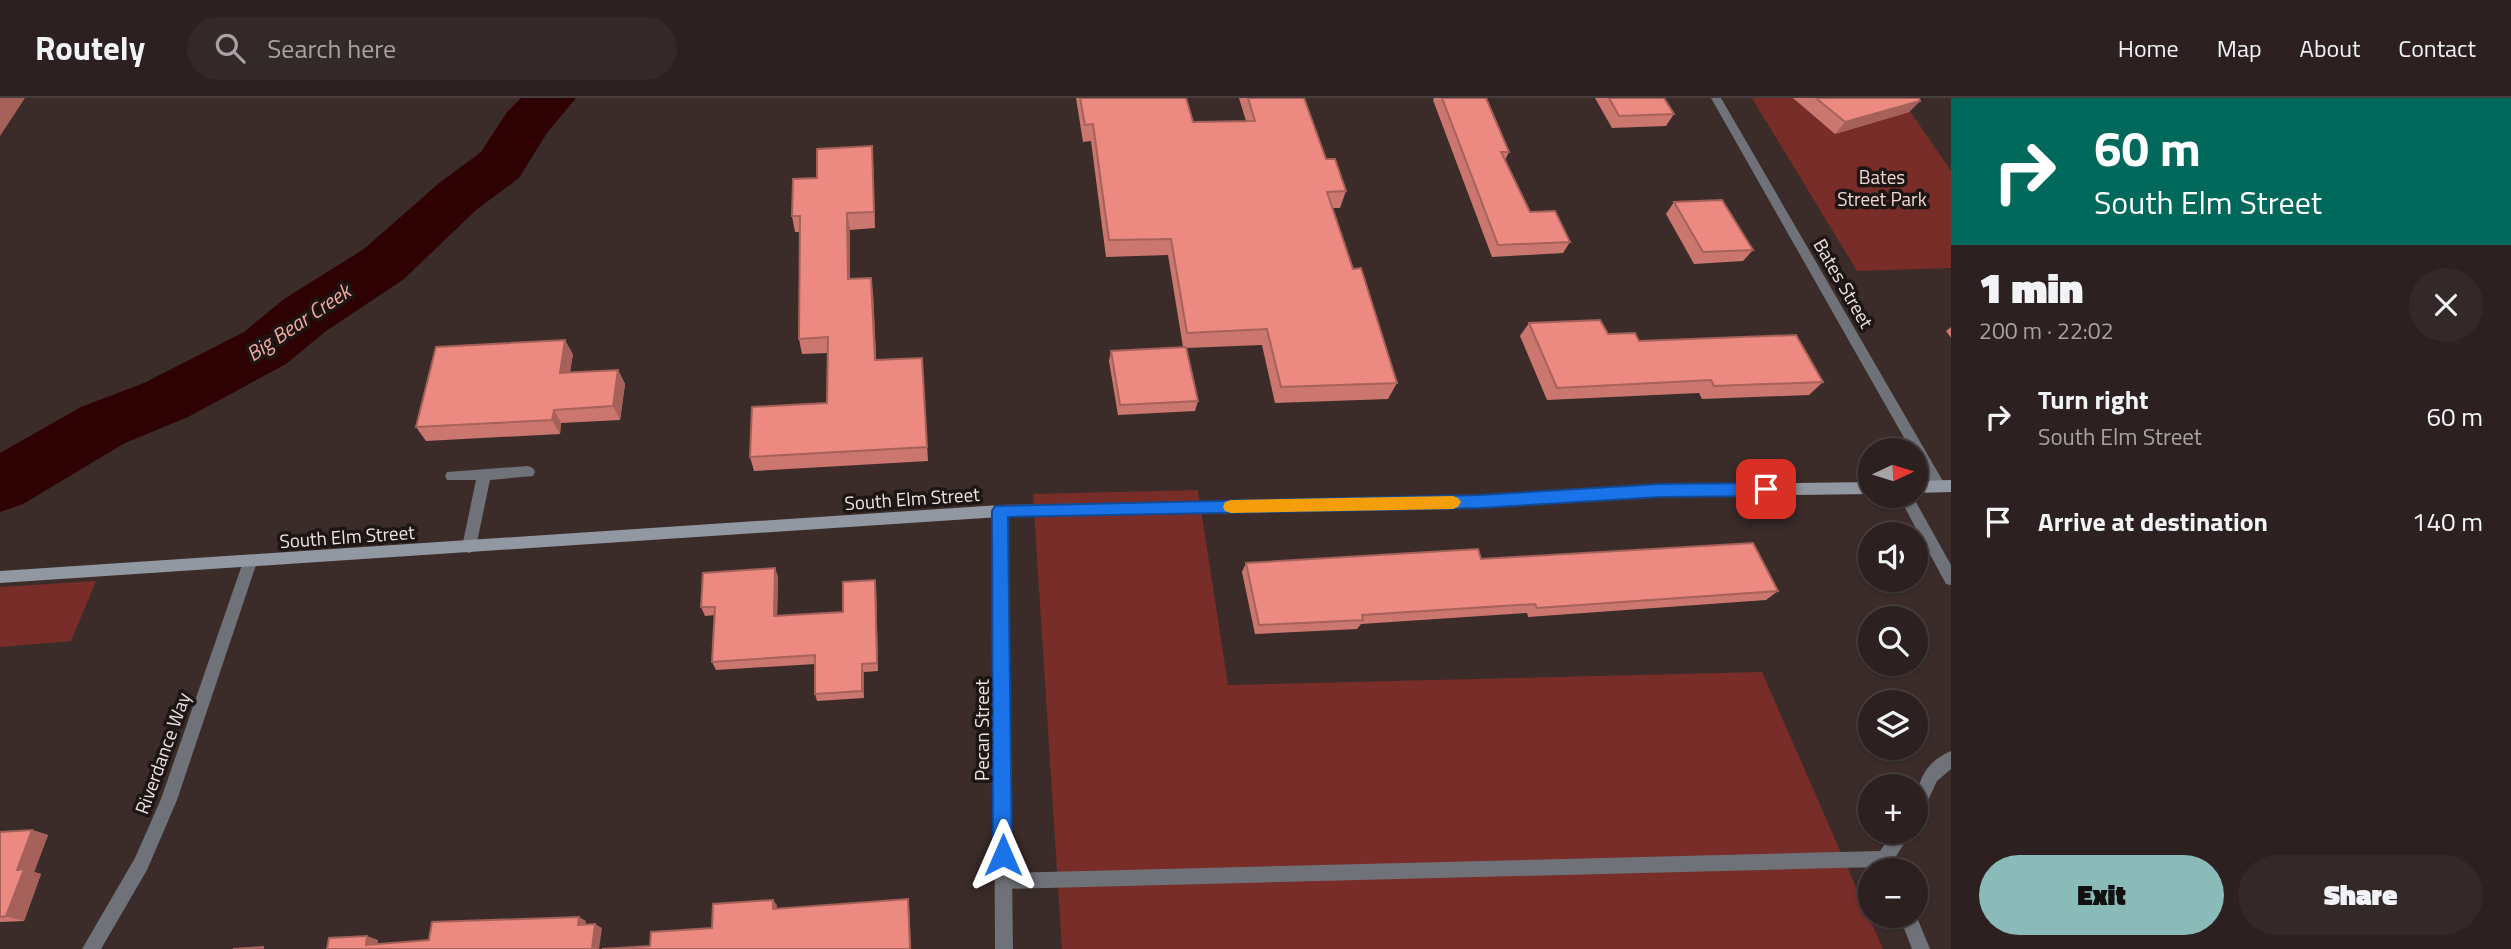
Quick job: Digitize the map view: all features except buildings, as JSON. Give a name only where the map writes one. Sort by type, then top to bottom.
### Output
[{"type":"street","name":"Bates Street","points":[[1716,98],[1945,487]]},
{"type":"street","points":[[452,476],[528,472]]},
{"type":"street","points":[[469,547],[484,474]]},
{"type":"street","name":"South Elm Street","points":[[0,576],[250,562],[1000,511],[1480,502],[1660,491],[1858,488]]},
{"type":"street","points":[[1912,508],[1951,579]]},
{"type":"street","name":"Pecan Street","points":[[1000,511],[1004,949]]},
{"type":"street","name":"Riverdance Way","points":[[91,949],[141,864],[169,800],[250,562]]},
{"type":"street","points":[[1928,781],[1931,775],[1951,759]]},
{"type":"street","points":[[1003,881],[1858,865]]},
{"type":"street","points":[[1912,928],[1921,949]]},
{"type":"green space","name":"Bates Street Park","points":[[1752,98],[1901,98],[1951,171],[1951,268],[1857,271]]},
{"type":"green space","points":[[1198,490],[1228,685],[1762,672],[1858,892],[1858,928],[1874,928],[1883,949],[1062,949],[1033,494]]},
{"type":"green space","points":[[96,581],[71,641],[0,647],[0,587]]},
{"type":"waterway","name":"Big Bear Creek","points":[[0,485],[103,425],[166,400],[265,348],[305,315],[384,264],[457,197],[500,165],[513,148],[525,124],[551,98]]},
{"type":"slow traffic","points":[[1231,507],[1453,502]]},
{"type":"route","points":[[1003,855],[1000,511],[1480,502],[1660,491],[1766,489]]}]
